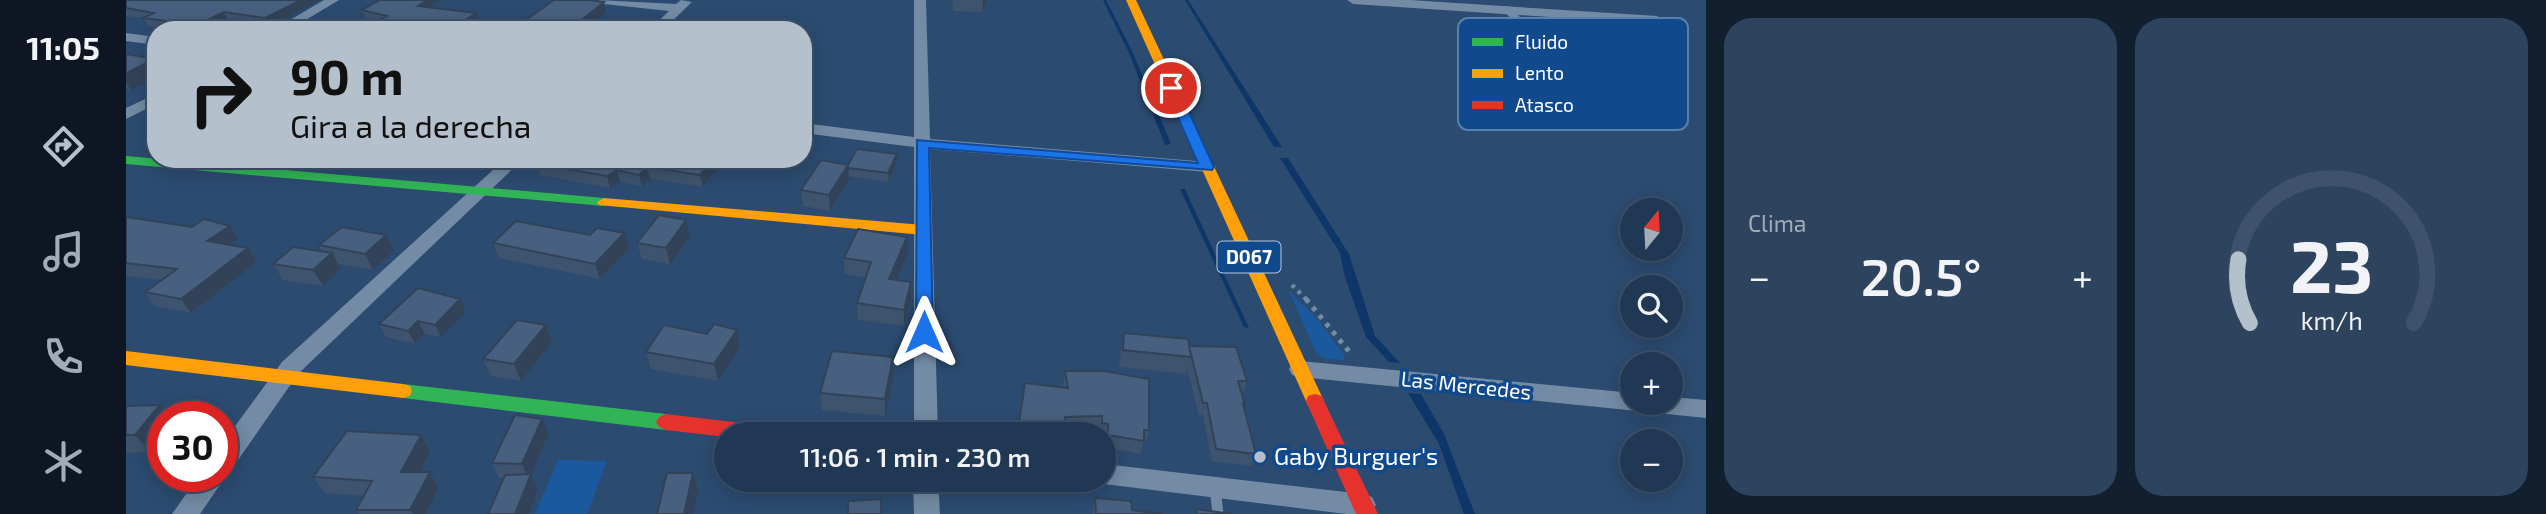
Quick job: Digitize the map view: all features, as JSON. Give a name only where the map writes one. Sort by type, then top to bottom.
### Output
[{"type":"street","points":[[295,21],[333,0]]},
{"type":"street","points":[[604,0],[683,4]]},
{"type":"street","points":[[920,0],[926,422]]},
{"type":"street","name":"D067","points":[[1131,0],[1365,509]]},
{"type":"street","points":[[1353,0],[1627,18]]},
{"type":"street","points":[[665,21],[683,4]]},
{"type":"street","points":[[126,37],[147,40]]},
{"type":"street","points":[[126,114],[147,103]]},
{"type":"street","points":[[812,129],[922,143],[1208,167]]},
{"type":"street","points":[[126,160],[147,162]]},
{"type":"street","points":[[218,168],[923,230]]},
{"type":"street","points":[[238,441],[290,368],[505,168]]},
{"type":"street","points":[[126,358],[714,428]]},
{"type":"street","name":"Las Mercedes","points":[[1300,369],[1620,400]]},
{"type":"street","name":"Las Mercedes","points":[[1683,407],[1706,409]]},
{"type":"street","points":[[1116,475],[1365,509]]},
{"type":"street","points":[[185,514],[201,492]]},
{"type":"street","points":[[926,492],[927,514]]},
{"type":"lane","points":[[1507,10],[1516,18]]},
{"type":"lane","points":[[1215,487],[1218,514]]},
{"type":"path","points":[[1284,279],[1316,309],[1361,366],[1376,376]]},
{"type":"shaded area","points":[[1103,0],[1106,0],[1133,53],[1171,144],[1165,145],[1129,53]]},
{"type":"shaded area","points":[[1185,0],[1188,0],[1282,147],[1274,147]]},
{"type":"shaded area","points":[[1280,158],[1288,158],[1349,254],[1375,336],[1400,363],[1389,362],[1366,337],[1345,277],[1340,253]]},
{"type":"shaded area","points":[[1180,189],[1185,189],[1249,328],[1244,327]]},
{"type":"shaded area","points":[[1289,291],[1318,320],[1344,355],[1344,360],[1326,359],[1317,354]]},
{"type":"shaded area","points":[[1408,393],[1421,394],[1444,434],[1475,514],[1464,514],[1439,444]]},
{"type":"shaded area","points":[[558,460],[607,461],[587,514],[535,514]]},
{"type":"building","points":[[126,0],[301,0],[265,18],[224,12],[205,21],[143,18],[154,13],[126,8]]},
{"type":"building","points":[[380,0],[427,0],[418,6],[476,13],[464,21],[377,21],[387,16],[362,10]]},
{"type":"building","points":[[554,0],[604,2],[580,21],[525,21]]},
{"type":"building","points":[[126,54],[147,58],[147,63],[126,73]]},
{"type":"building","points":[[857,149],[897,154],[888,173],[848,168]]},
{"type":"building","points":[[821,160],[848,165],[829,195],[801,190]]},
{"type":"building","points":[[560,168],[646,168],[639,175],[617,170],[607,176]]},
{"type":"building","points":[[654,168],[706,168],[700,175]]},
{"type":"building","points":[[659,215],[686,220],[666,248],[637,243]]},
{"type":"building","points":[[126,217],[192,227],[204,219],[230,226],[207,241],[248,248],[181,299],[145,292],[177,269],[126,263]]},
{"type":"building","points":[[516,221],[590,235],[597,228],[624,233],[595,264],[493,243]]},
{"type":"building","points":[[342,227],[386,235],[365,254],[319,245]]},
{"type":"building","points":[[858,229],[907,237],[889,279],[911,282],[904,310],[857,303],[871,262],[844,258]]},
{"type":"building","points":[[293,247],[332,253],[313,270],[273,264]]},
{"type":"building","points":[[418,288],[460,299],[435,325],[418,321],[408,331],[379,324]]},
{"type":"building","points":[[517,320],[546,325],[514,364],[483,359]]},
{"type":"building","points":[[714,324],[737,330],[714,364],[646,352],[664,325],[707,334]]},
{"type":"building","points":[[1124,333],[1188,339],[1191,357],[1123,350]]},
{"type":"building","points":[[1189,346],[1236,347],[1247,381],[1238,381],[1256,454],[1216,449],[1207,403],[1203,403]]},
{"type":"building","points":[[832,351],[893,357],[885,399],[820,393]]},
{"type":"building","points":[[1065,371],[1104,371],[1149,379],[1149,430],[1144,430],[1144,441],[1116,436],[1116,422],[1102,422],[1102,416],[1065,417],[1064,422],[1019,422],[1025,383],[1068,388]]},
{"type":"building","points":[[147,405],[147,421],[135,435],[126,435],[126,406]]},
{"type":"building","points":[[515,415],[542,419],[522,464],[492,463]]},
{"type":"building","points":[[347,431],[421,435],[401,472],[430,472],[410,510],[356,510],[372,481],[313,477]]},
{"type":"building","points":[[667,473],[693,473],[684,514],[657,514]]},
{"type":"building","points":[[531,474],[515,514],[488,514],[505,475]]},
{"type":"building","points":[[1095,498],[1131,501],[1132,510],[1163,514],[1096,514]]},
{"type":"building","points":[[881,499],[881,514],[848,514],[848,501]]},
{"type":"building","points":[[1196,509],[1232,514],[1197,514]]},
{"type":"traffic: fast","points":[[126,160],[147,162]]},
{"type":"traffic: fast","points":[[217,168],[604,202]]},
{"type":"traffic: fast","points":[[403,391],[666,422]]},
{"type":"traffic: slow","points":[[1131,0],[1315,401]]},
{"type":"traffic: slow","points":[[604,202],[923,230]]},
{"type":"traffic: slow","points":[[126,358],[403,391]]},
{"type":"traffic: jam","points":[[1315,401],[1367,514]]},
{"type":"traffic: jam","points":[[666,422],[714,428]]},
{"type":"place","name":"Gaby Burguer's","points":[[1260,457]]},
{"type":"route","points":[[924,332],[922,143],[1208,167],[1171,88]]}]
